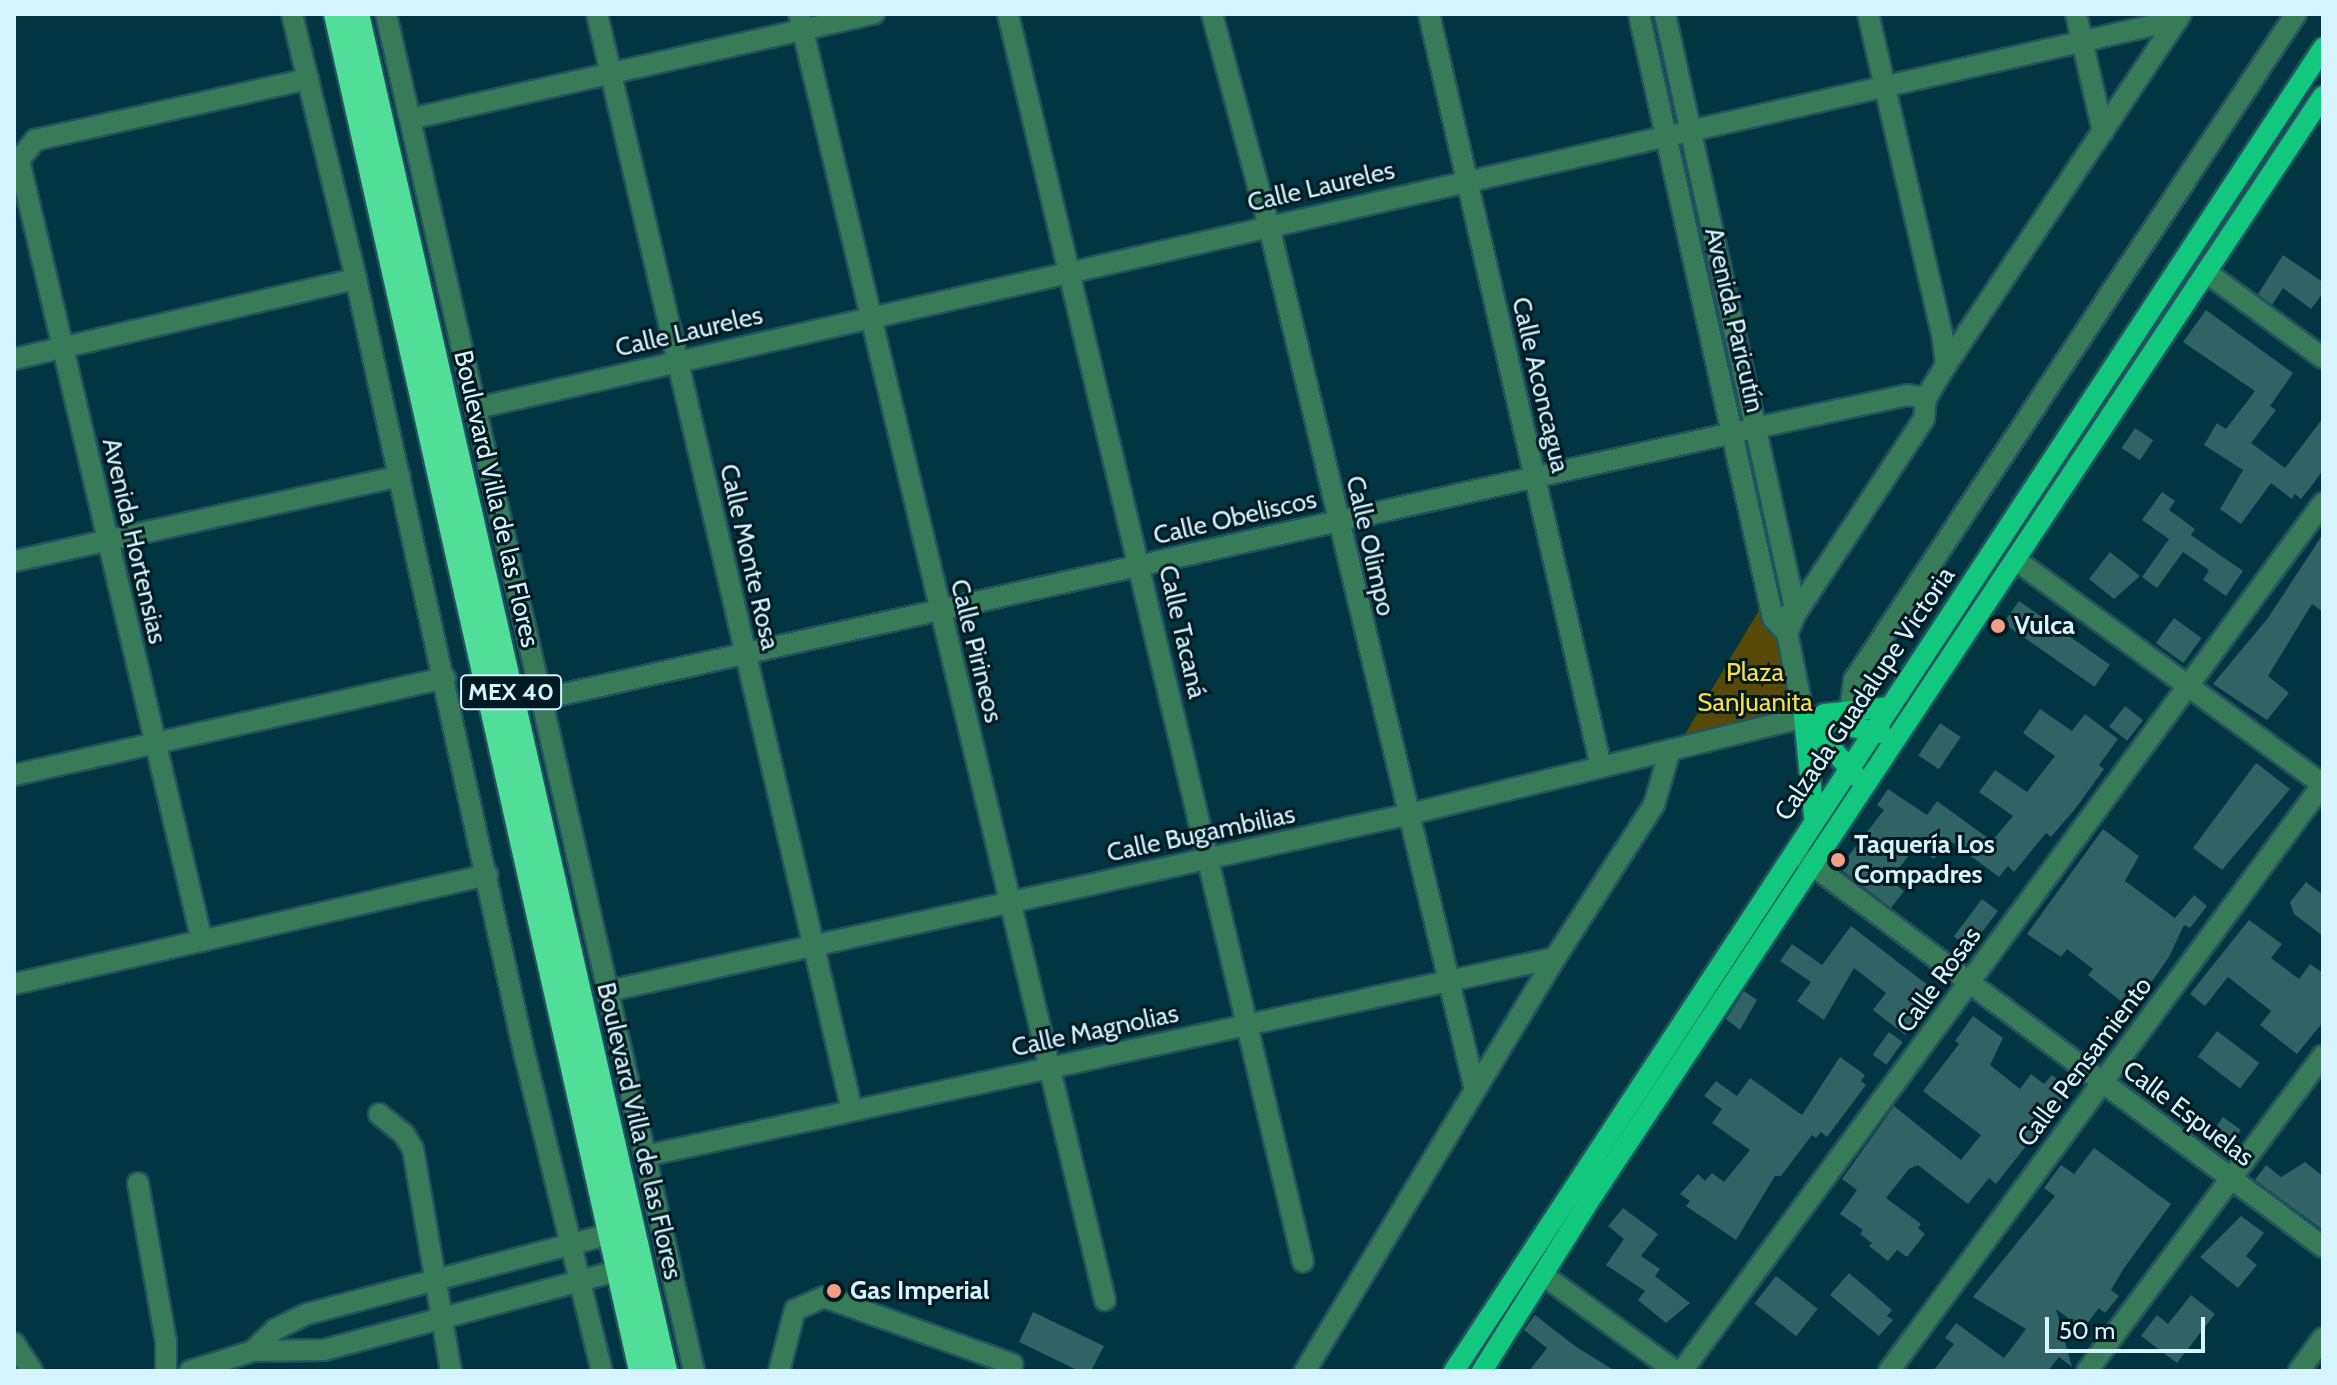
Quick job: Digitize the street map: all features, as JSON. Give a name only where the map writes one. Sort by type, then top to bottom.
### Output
[{"type":"highway","name":"Boulevard Villa de las Flores","points":[[336,14],[622,1231]]},
{"type":"highway","name":"Boulevard Villa de las Flores","points":[[357,14],[630,1267],[665,1371]]},
{"type":"highway","name":"Boulevard Villa de las Flores","points":[[630,1267],[641,1371]]},
{"type":"main road","name":"Calzada Guadalupe Victoria","points":[[1454,1371],[1792,850],[2323,48]]},
{"type":"main road","name":"Calzada Guadalupe Victoria","points":[[1482,1371],[2323,96]]},
{"type":"main road","points":[[1804,717],[1887,707]]},
{"type":"main road","points":[[1804,717],[1873,728],[1896,742]]},
{"type":"main road","points":[[1804,717],[1846,770],[1868,784]]},
{"type":"main road","points":[[1804,717],[1814,817]]},
{"type":"street","points":[[292,14],[356,279],[602,1371]]},
{"type":"street","points":[[386,14],[694,1371]]},
{"type":"street","name":"Calle Monte Rosa","points":[[597,14],[852,1111]]},
{"type":"street","points":[[410,119],[611,73],[800,22],[874,14]]},
{"type":"street","name":"Calle Tacaná","points":[[1008,14],[1303,1262]]},
{"type":"street","name":"Calle Olimpo","points":[[1212,14],[1269,226],[1406,815],[1475,1090]]},
{"type":"street","name":"Calle Aconcagua","points":[[1429,14],[1601,767]]},
{"type":"street","name":"Avenida Paricutín","points":[[1639,14],[1732,433],[1804,717]]},
{"type":"street","name":"Avenida Paricutín","points":[[1665,14],[1796,613]]},
{"type":"street","points":[[1868,14],[1946,365]]},
{"type":"street","points":[[2076,14],[2103,132]]},
{"type":"street","points":[[1850,710],[1854,680],[2296,14]]},
{"type":"street","points":[[1780,625],[1796,613],[1924,419],[1930,393],[1946,365],[2179,17]]},
{"type":"street","name":"Calle Laureles","points":[[477,408],[2179,17]]},
{"type":"street","name":"Calle Pirineos","points":[[800,22],[1105,1300]]},
{"type":"street","name":"Avenida Hortensias","points":[[202,941],[19,168],[20,152],[35,140],[308,79]]},
{"type":"street","points":[[2206,272],[2323,358]]},
{"type":"street","points":[[14,359],[356,279]]},
{"type":"street","name":"Calle Obeliscos","points":[[542,699],[1732,433],[1907,395],[1930,393]]},
{"type":"street","points":[[14,561],[400,476]]},
{"type":"street","name":"Calle Rosas","points":[[1682,1371],[2323,503]]},
{"type":"street","points":[[2016,560],[2323,785]]},
{"type":"street","points":[[14,775],[445,678]]},
{"type":"street","name":"Calle Bugambilias","points":[[608,991],[1406,815],[1804,717]]},
{"type":"street","points":[[1305,1371],[1555,958],[1654,805],[1670,750]]},
{"type":"street","name":"Calle Pensamiento","points":[[1889,1371],[2323,785]]},
{"type":"street","name":"Calle Espuelas","points":[[1792,850],[2323,1247]]},
{"type":"street","points":[[14,984],[488,875]]},
{"type":"street","name":"Calle Magnolias","points":[[645,1156],[1555,958]]},
{"type":"street","points":[[2087,1371],[2323,1055]]},
{"type":"street","points":[[379,1114],[404,1134],[413,1149],[451,1371]]},
{"type":"street","points":[[138,1183],[166,1371]]},
{"type":"street","points":[[253,1351],[276,1329],[307,1314],[622,1231]]},
{"type":"street","points":[[190,1371],[253,1351],[324,1350],[630,1267]]},
{"type":"street","points":[[1543,1275],[1675,1371]]},
{"type":"street","points":[[779,1371],[795,1310],[824,1297],[1012,1364]]},
{"type":"street","points":[[2299,1371],[2323,1338]]},
{"type":"street","points":[[14,1343],[32,1371]]},
{"type":"green space","name":"Plaza SanJuanita","points":[[1764,602],[1778,621],[1801,716],[1679,744]]},
{"type":"building","points":[[2283,255],[2323,282],[2323,293],[2311,309],[2283,288],[2272,305],[2258,294]]},
{"type":"building","points":[[2206,310],[2293,373],[2270,406],[2276,410],[2251,443],[2285,468],[2323,418],[2323,470],[2313,484],[2301,499],[2295,494],[2292,499],[2271,483],[2241,524],[2220,509],[2243,470],[2204,445],[2217,423],[2226,429],[2255,391],[2183,342]]},
{"type":"building","points":[[2135,428],[2153,440],[2140,460],[2122,448]]},
{"type":"building","points":[[2162,492],[2175,501],[2169,510],[2195,529],[2191,535],[2243,571],[2226,596],[2203,580],[2209,570],[2183,552],[2157,588],[2142,577],[2169,539],[2142,520]]},
{"type":"building","points":[[2323,534],[2323,612],[2312,604],[2268,676],[2289,693],[2267,720],[2213,684],[2268,618]]},
{"type":"building","points":[[2110,552],[2140,576],[2114,599],[2089,579]]},
{"type":"building","points":[[2019,601],[2110,665],[2094,687],[2004,623]]},
{"type":"building","points":[[2174,618],[2202,638],[2183,663],[2156,643]]},
{"type":"building","points":[[2125,706],[2143,720],[2127,741],[2109,726]]},
{"type":"building","points":[[2040,709],[2072,731],[2085,714],[2118,739],[2099,765],[2104,769],[2075,809],[2051,837],[2046,833],[2014,872],[2008,866],[1999,877],[1949,840],[1934,859],[1916,846],[1890,880],[1904,891],[1891,908],[1839,868],[1884,810],[1877,805],[1888,789],[1927,815],[1937,801],[1992,841],[2013,816],[1979,792],[1995,770],[2027,792],[2055,756],[2023,733]]},
{"type":"building","points":[[1940,723],[1961,737],[1939,769],[1918,755]]},
{"type":"building","points":[[2256,763],[2290,789],[2222,870],[2193,848]]},
{"type":"building","points":[[2103,829],[2139,856],[2125,881],[2175,918],[2194,895],[2207,906],[2190,928],[2184,925],[2169,957],[2132,1010],[2088,975],[2093,969],[2067,949],[2061,957],[2027,934]]},
{"type":"building","points":[[2306,882],[2323,895],[2323,936],[2294,914],[2290,902]]},
{"type":"building","points":[[1982,899],[1998,911],[1970,949],[1954,937]]},
{"type":"building","points":[[2249,920],[2282,944],[2271,958],[2299,979],[2310,964],[2323,973],[2323,1022],[2297,1054],[2260,1025],[2271,1011],[2228,977],[2205,1006],[2190,994]]},
{"type":"building","points":[[1851,926],[1938,993],[1905,1035],[1873,1010],[1886,993],[1854,968],[1824,1020],[1797,1001],[1811,982],[1780,961],[1792,944],[1822,965]]},
{"type":"building","points":[[1744,991],[1757,1000],[1740,1030],[1726,1019]]},
{"type":"building","points":[[1973,1016],[2003,1038],[1990,1065],[2020,1089],[2031,1074],[2044,1084],[2052,1075],[2070,1090],[1996,1184],[1989,1178],[1968,1204],[1918,1165],[1909,1169],[1886,1198],[1921,1224],[1918,1228],[1925,1234],[1907,1257],[1897,1250],[1888,1261],[1869,1246],[1872,1243],[1860,1234],[1863,1230],[1840,1214],[1857,1190],[1842,1179],[1894,1106],[1961,1160],[1981,1135],[1923,1091],[1959,1044],[1955,1041]]},
{"type":"building","points":[[2217,1031],[2259,1063],[2240,1088],[2198,1057]]},
{"type":"building","points":[[1889,1032],[1903,1042],[1886,1065],[1873,1055]]},
{"type":"building","points":[[1840,1057],[1865,1075],[1861,1081],[1866,1085],[1827,1137],[1821,1132],[1816,1138],[1812,1135],[1781,1176],[1775,1176],[1736,1240],[1686,1206],[1690,1201],[1680,1194],[1698,1174],[1705,1181],[1712,1173],[1724,1182],[1750,1150],[1712,1123],[1722,1109],[1704,1096],[1716,1081],[1737,1096],[1750,1078],[1802,1115]]},
{"type":"building","points":[[2223,1117],[2241,1130],[2224,1153],[2206,1140]]},
{"type":"building","points":[[2094,1148],[2171,1204],[2124,1268],[2111,1290],[2119,1296],[2105,1313],[2099,1308],[2083,1329],[2056,1309],[2072,1367],[2059,1357],[2048,1371],[1933,1371],[1954,1344],[1945,1338],[1956,1323],[2004,1358],[2026,1329],[1973,1297],[2055,1196],[2044,1188],[2061,1165],[2074,1174]]},
{"type":"building","points":[[2305,1162],[2323,1176],[2323,1230],[2255,1180],[2266,1165],[2281,1177]]},
{"type":"building","points":[[1623,1208],[1658,1234],[1641,1256],[1660,1269],[1655,1276],[1690,1303],[1666,1323],[1638,1300],[1645,1291],[1606,1265],[1624,1239],[1608,1226]]},
{"type":"building","points":[[2241,1216],[2264,1233],[2246,1256],[2257,1265],[2238,1288],[2200,1257]]},
{"type":"building","points":[[1849,1273],[1892,1310],[1887,1316],[1893,1320],[1879,1336],[1830,1295]]},
{"type":"building","points":[[1776,1276],[1818,1309],[1796,1336],[1754,1304]]},
{"type":"building","points":[[2191,1295],[2215,1314],[2177,1363],[2141,1336],[2157,1315],[2168,1324]]},
{"type":"building","points":[[1033,1312],[1104,1346],[1091,1371],[1079,1371],[1019,1342]]},
{"type":"building","points":[[1535,1315],[1575,1346],[1615,1371],[1529,1371],[1547,1348],[1524,1330]]},
{"type":"place","name":"Vulca","points":[[1998,626]]},
{"type":"place","name":"Taquería Los Compadres","points":[[1838,860]]},
{"type":"place","name":"Gas Imperial","points":[[834,1291]]}]
